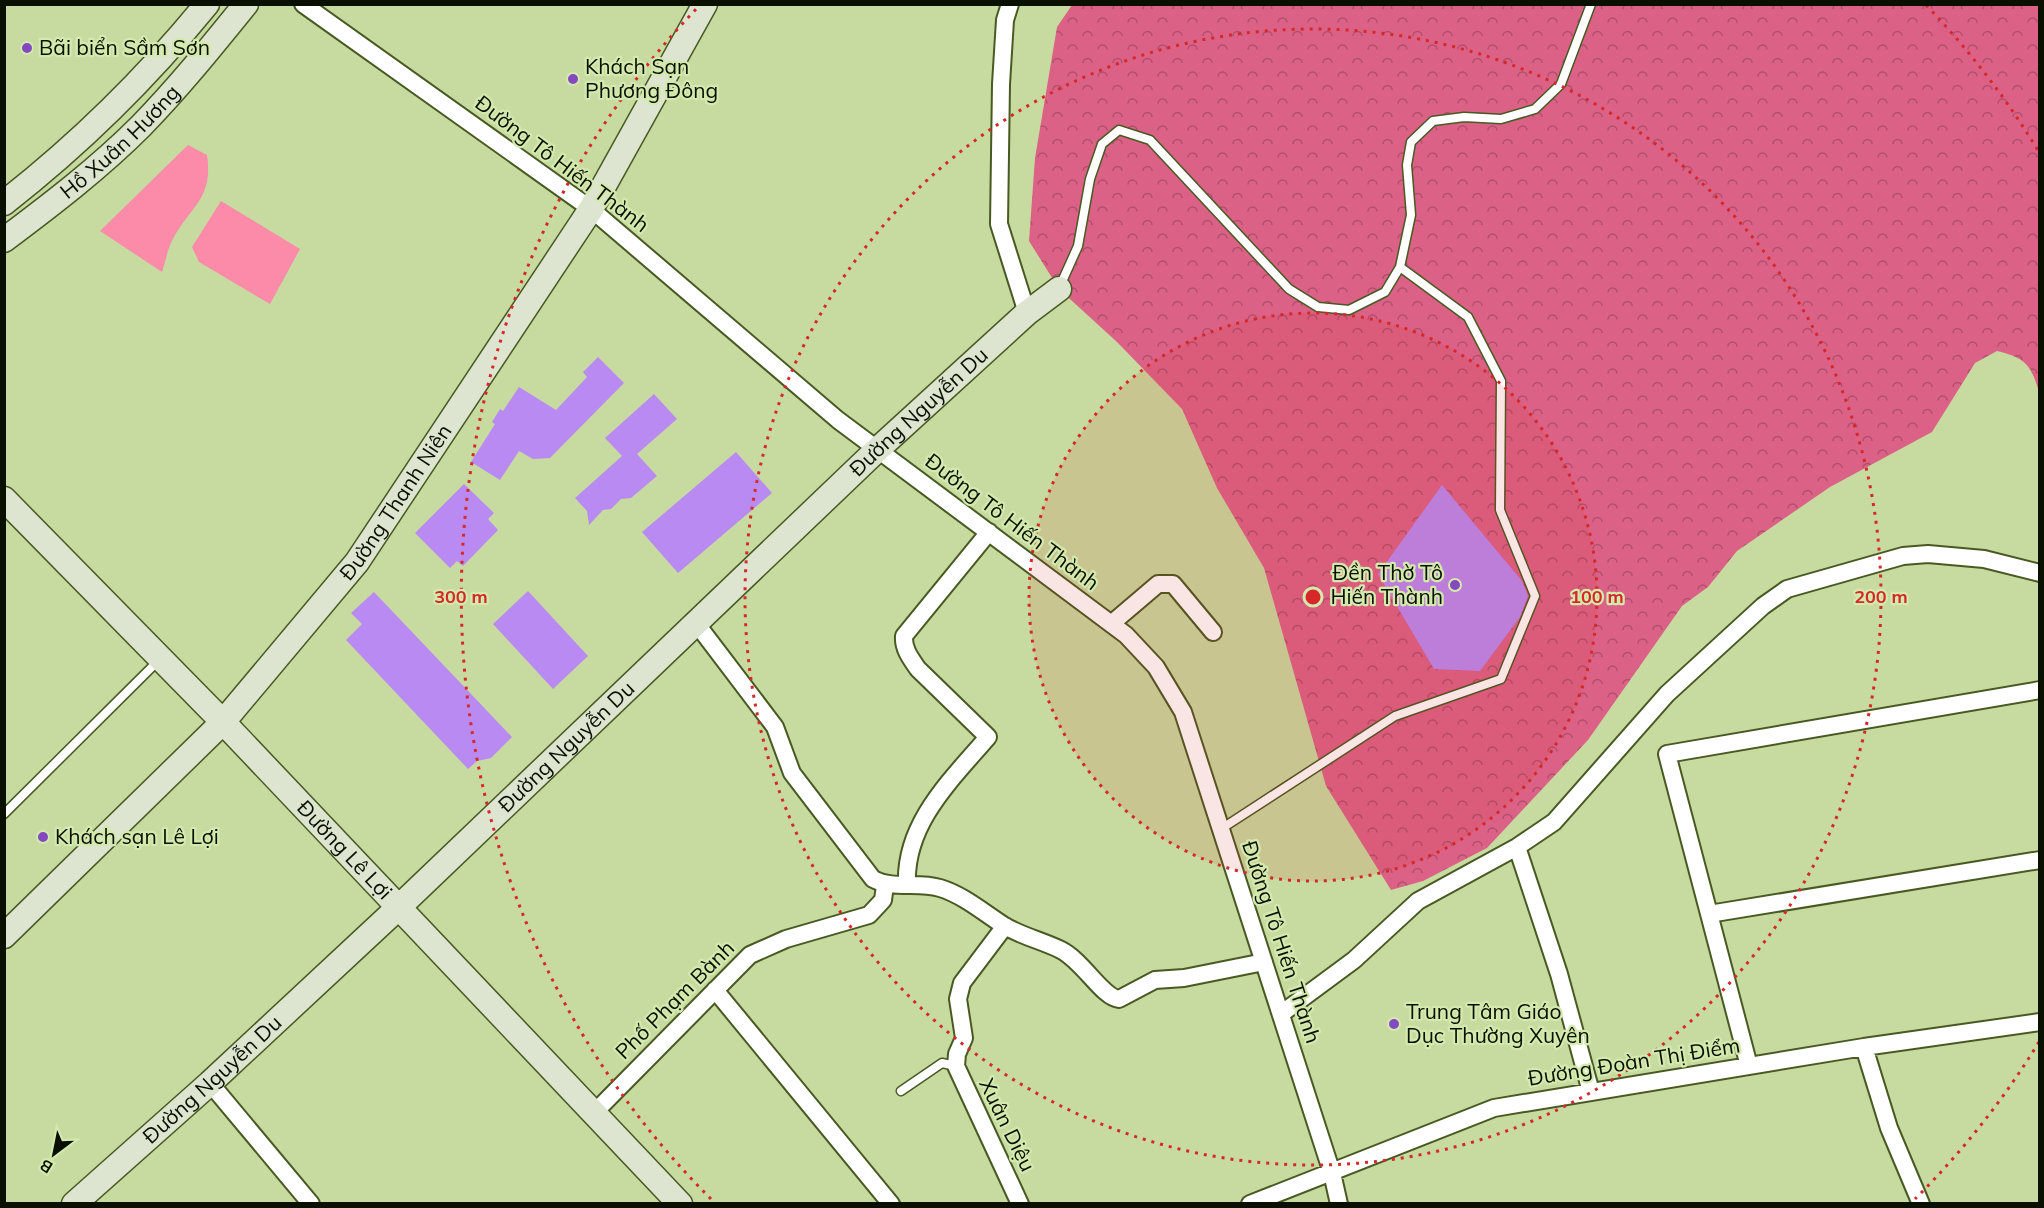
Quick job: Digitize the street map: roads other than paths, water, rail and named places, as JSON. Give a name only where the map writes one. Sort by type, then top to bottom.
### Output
[{"type":"street","name":"Hồ Xuân Hương","points":[[4,203],[51,167],[117,106],[164,58],[207,4]]},
{"type":"street","name":"Hồ Xuân Hương","points":[[4,240],[72,188],[140,127],[188,76],[246,4]]},
{"type":"street","name":"Đường Tô Hiến Thành","points":[[303,4],[591,209],[838,420],[1112,624],[1126,635],[1156,667],[1183,712],[1332,1173],[1339,1203]]},
{"type":"street","name":"Đường Thanh Niên","points":[[4,936],[223,722],[357,562],[591,209],[705,4]]},
{"type":"street","points":[[1010,4],[1005,20],[1001,84],[999,224],[1027,313]]},
{"type":"street","name":"Đường Nguyễn Du","points":[[74,1203],[210,1083],[399,908],[878,449],[1027,313],[1059,289]]},
{"type":"street","name":"Đường Lê Lợi","points":[[4,499],[223,722],[680,1203]]},
{"type":"street","points":[[907,885],[908,854],[924,814],[988,737],[918,669],[903,643],[904,636],[989,532]]},
{"type":"street","points":[[1281,1014],[1354,960],[1418,901],[1517,848],[1554,822],[1667,694],[1762,606],[1787,589],[1903,556],[1928,554],[1984,559],[2040,573]]},
{"type":"street","points":[[1112,624],[1158,584],[1166,583],[1173,584],[1213,632]]},
{"type":"street","points":[[696,623],[775,727],[792,773],[873,879],[885,885],[941,888],[1005,926],[1070,955],[1089,971],[1107,996],[1113,998],[1119,999],[1155,980],[1184,978],[1264,962]]},
{"type":"street","points":[[1749,1066],[1667,754],[2040,690]]},
{"type":"street","points":[[1517,848],[1559,974],[1592,1092]]},
{"type":"street","points":[[1709,914],[2040,860]]},
{"type":"street","name":"Phố Phạm Bành","points":[[594,1113],[750,955],[786,939],[869,915],[883,900],[885,885]]},
{"type":"street","name":"Xuân Diệu","points":[[1005,926],[962,983],[958,999],[964,1038],[957,1054],[956,1066],[1020,1203]]},
{"type":"street","points":[[715,990],[891,1203]]},
{"type":"street","name":"Đường Đoàn Thị Điểm","points":[[1250,1203],[1494,1108],[1864,1047],[2040,1022]]},
{"type":"street","points":[[1864,1047],[1889,1128],[1921,1203]]},
{"type":"street","points":[[210,1083],[311,1203]]},
{"type":"lane","points":[[1059,289],[1078,246],[1090,179],[1102,144],[1119,130],[1150,140],[1289,289],[1318,307],[1349,310],[1373,300],[1385,292],[1400,267],[1411,215],[1407,165],[1412,142],[1433,121],[1464,117],[1501,119],[1535,109],[1561,84],[1592,4]]},
{"type":"lane","points":[[1221,829],[1395,716],[1501,679],[1535,596],[1500,510],[1501,381],[1468,317],[1400,267]]},
{"type":"lane","points":[[4,814],[161,658]]},
{"type":"lane","name":"Xuân Diệu","points":[[901,1091],[942,1063],[956,1066]]},
{"type":"place","name":"Bãi biển Sầm Sơn","points":[[27,48]]},
{"type":"place","name":"Khách Sạn Phương Đông","points":[[573,79]]},
{"type":"place","name":"Đền Thờ Tô Hiến Thành","points":[[1455,585]]},
{"type":"place","name":"Khách sạn Lê Lợi","points":[[43,837]]},
{"type":"place","name":"Trung Tâm Giáo Dục Thường Xuyên","points":[[1394,1024]]}]
